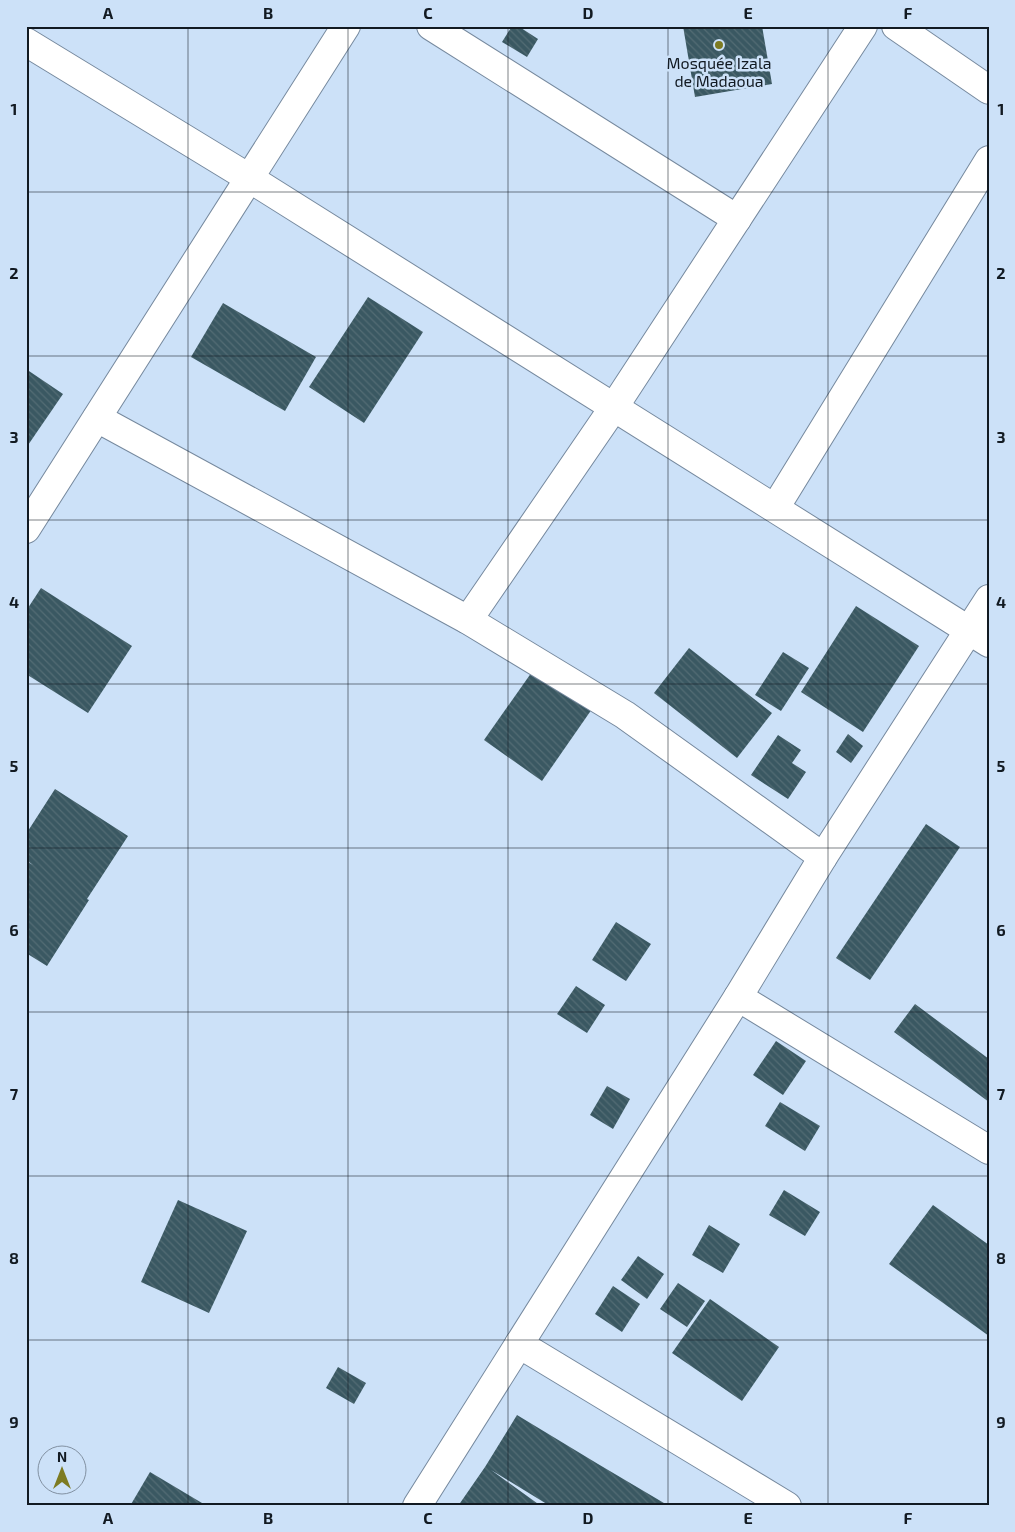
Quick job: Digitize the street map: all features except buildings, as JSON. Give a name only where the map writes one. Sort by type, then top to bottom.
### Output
[{"type":"street","points":[[26,529],[346,26]]},
{"type":"street","points":[[431,26],[737,219]]},
{"type":"street","points":[[468,620],[614,407],[863,26]]},
{"type":"street","points":[[896,26],[989,90]]},
{"type":"street","points":[[26,42],[249,178],[979,636]]},
{"type":"street","points":[[775,508],[989,160]]},
{"type":"street","points":[[97,418],[468,620],[625,715],[823,857]]},
{"type":"street","points":[[417,1506],[738,997],[823,857],[979,636],[989,599]]},
{"type":"street","points":[[738,997],[989,1150]]},
{"type":"street","points":[[519,1344],[787,1506]]},
{"type":"place","name":"Mosquée Izala de Madaoua","points":[[719,45]]}]
